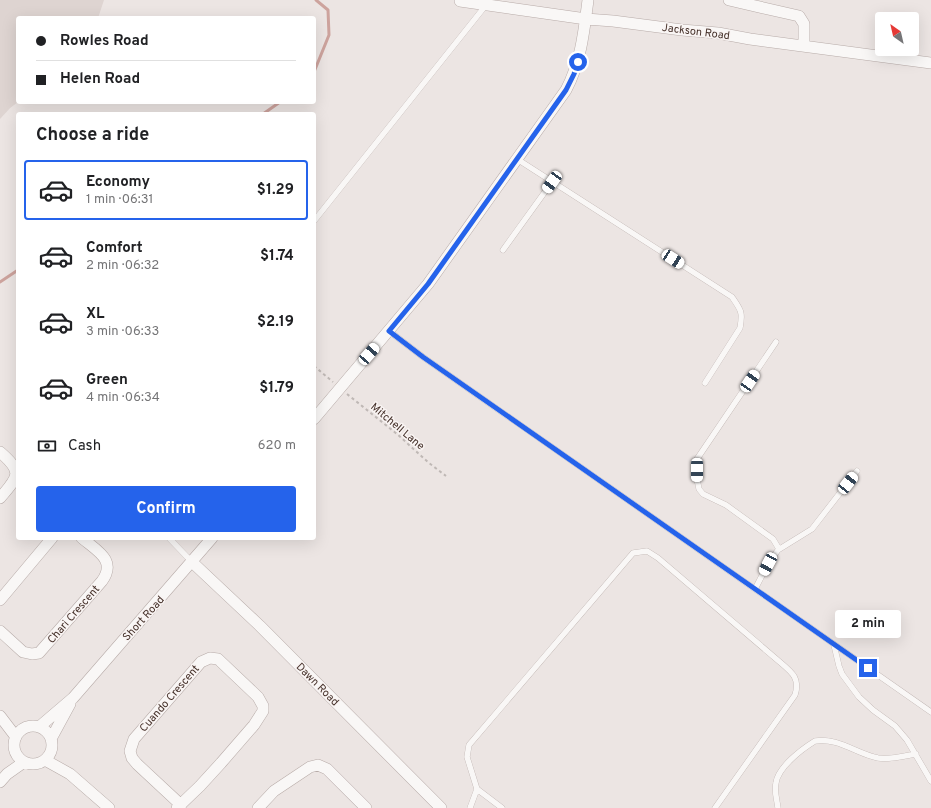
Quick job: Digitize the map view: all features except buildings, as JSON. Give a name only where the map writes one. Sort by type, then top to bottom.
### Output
[{"type":"street","points":[[316,417],[428,284],[566,90],[574,74],[580,54],[588,0]]},
{"type":"street","points":[[729,0],[799,16],[804,24],[804,46]]},
{"type":"street","name":"Jackson Road","points":[[460,2],[586,19],[718,33],[750,39],[931,63]]},
{"type":"street","points":[[0,452],[14,465],[16,474],[14,482],[0,498]]},
{"type":"street","points":[[0,600],[50,540]]},
{"type":"street","name":"Chari Crescent","points":[[0,631],[23,652],[32,654],[38,653],[56,634],[102,581],[108,571],[108,564],[105,558],[84,540]]},
{"type":"street","name":"Short Road","points":[[39,727],[73,698],[210,540]]},
{"type":"street","name":"Dawn Road","points":[[192,562],[250,617],[441,808]]},
{"type":"street","name":"Cuando Crescent","points":[[206,659],[218,659],[258,697],[263,706],[263,711],[254,726],[221,763],[179,806],[132,758],[130,747],[144,726],[197,667],[206,659]]},
{"type":"street","name":"Short Road","points":[[49,750],[73,698]]},
{"type":"street","points":[[2,717],[25,728]]},
{"type":"street","points":[[2,717],[16,737]]},
{"type":"street","points":[[49,750],[35,764],[24,762],[16,754],[14,748],[16,737],[19,732],[32,726],[45,730],[49,750],[70,774],[109,808]]},
{"type":"street","points":[[3,778],[16,754]]},
{"type":"street","points":[[3,778],[24,762]]},
{"type":"street","points":[[258,808],[274,792],[310,767],[318,765],[327,769],[366,808]]},
{"type":"lane","points":[[316,218],[486,5]]},
{"type":"lane","points":[[517,159],[732,297],[742,310],[740,328],[705,383]]},
{"type":"lane","points":[[503,250],[552,182]]},
{"type":"lane","points":[[389,331],[423,357],[931,712]]},
{"type":"lane","points":[[776,342],[697,460],[697,479],[699,488],[703,494],[726,505],[773,539],[779,549]]},
{"type":"lane","points":[[755,589],[768,564],[779,549],[812,529],[857,471]]},
{"type":"lane","points":[[171,540],[192,562]]},
{"type":"lane","points":[[502,808],[477,789],[467,757],[469,745],[633,553],[647,551],[658,558],[789,670],[796,679],[798,686],[795,695],[715,808]]},
{"type":"lane","points":[[834,645],[842,674],[859,697],[873,710],[895,726],[916,754],[931,781]]},
{"type":"lane","points":[[778,808],[775,790],[776,781],[780,772],[788,763],[815,741],[819,740],[845,745],[879,758],[916,754]]},
{"type":"lane","points":[[470,808],[477,789]]},
{"type":"path","name":"Mitchell Lane","points":[[316,368],[340,389],[397,434],[428,463],[446,476]]},
{"type":"shaded area","points":[[0,0],[104,0],[99,16],[16,16],[16,104],[0,119]]},
{"type":"waterway","points":[[316,0],[328,10],[329,35],[316,67]]},
{"type":"waterway","points":[[266,112],[277,104]]},
{"type":"waterway","points":[[0,282],[16,271]]},
{"type":"route","points":[[578,62],[566,90],[428,284],[389,331],[423,357],[868,668]]}]
